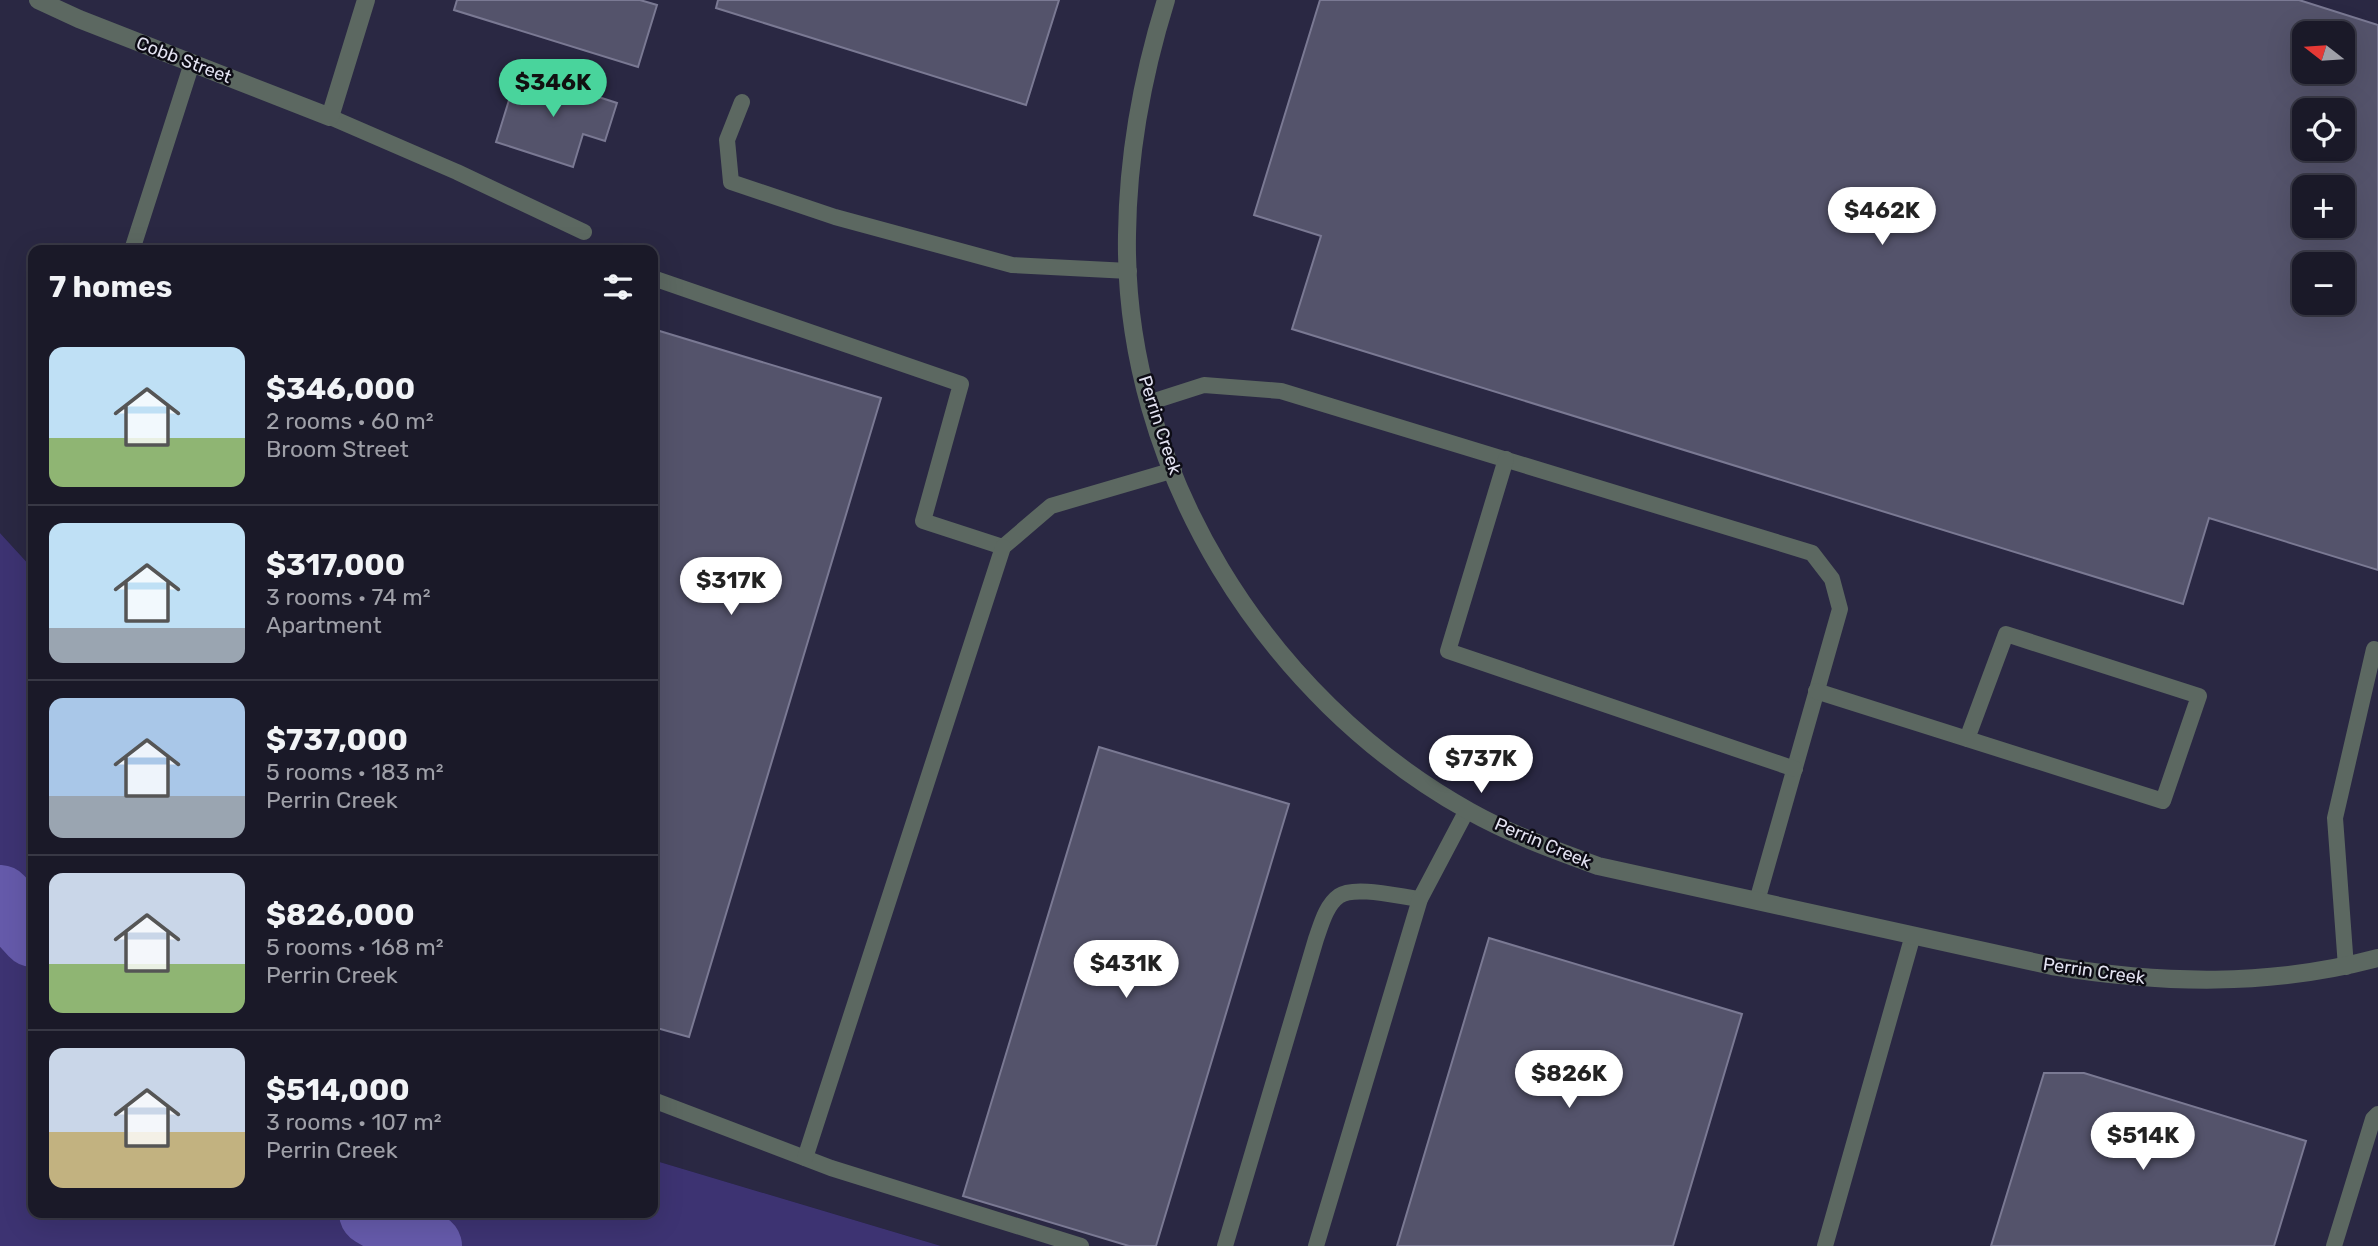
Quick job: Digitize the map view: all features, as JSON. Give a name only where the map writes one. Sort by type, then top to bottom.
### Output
[{"type":"street","name":"Cobb Street","points":[[38,0],[330,117]]},
{"type":"street","points":[[330,117],[366,0]]},
{"type":"street","name":"Perrin Creek","points":[[1166,0],[1139,99],[1130,168],[1127,238],[1132,307],[1151,402],[1189,509],[1221,570],[1260,628],[1305,682],[1364,738],[1410,774],[1467,810],[1532,842],[1598,866],[2052,966],[2125,978],[2199,982],[2273,978],[2346,967],[2378,958]]},
{"type":"lane","points":[[134,245],[192,63]]},
{"type":"lane","points":[[742,102],[727,140],[731,182],[835,218],[1012,265],[1129,271]]},
{"type":"lane","points":[[330,117],[457,172],[584,232]]},
{"type":"lane","points":[[658,280],[961,384],[923,521],[1003,547]]},
{"type":"lane","points":[[1151,402],[1204,385],[1281,391],[1812,553],[1832,579],[1840,609],[1757,901]]},
{"type":"lane","points":[[1506,459],[1448,652],[1794,768]]},
{"type":"lane","points":[[805,1158],[1003,547],[1051,506],[1174,470]]},
{"type":"lane","points":[[1816,691],[1967,739],[2163,801],[2199,696],[2006,634],[1967,739]]},
{"type":"lane","points":[[2346,967],[2335,818],[2374,649]]},
{"type":"lane","points":[[1316,1246],[1420,900],[1467,810]]},
{"type":"lane","points":[[1225,1246],[1316,939],[1329,906],[1340,894],[1358,891],[1420,900]]},
{"type":"lane","points":[[1825,1246],[1913,935]]},
{"type":"lane","points":[[658,1102],[805,1158],[1081,1246]]},
{"type":"lane","points":[[2334,1246],[2373,1119],[2378,1114]]},
{"type":"shaded area","points":[[0,0],[2378,0],[2378,1246],[941,1246],[658,1161],[658,245],[28,245],[28,564],[0,533]]},
{"type":"shaded area","points":[[0,533],[28,564],[28,1218],[658,1218],[658,1161],[941,1246],[0,1246]]},
{"type":"building","points":[[457,0],[640,0],[657,5],[638,67],[454,10]]},
{"type":"building","points":[[718,0],[1059,0],[1026,105],[716,8]]},
{"type":"building","points":[[1320,0],[2299,0],[2378,25],[2378,570],[2209,518],[2183,604],[1292,329],[1321,236],[1254,215]]},
{"type":"building","points":[[518,71],[617,103],[605,141],[583,134],[573,167],[496,142]]},
{"type":"building","points":[[658,331],[881,398],[689,1037],[658,1028]]},
{"type":"building","points":[[1099,747],[1289,804],[1156,1246],[1129,1246],[963,1196]]},
{"type":"building","points":[[1489,938],[1742,1014],[1673,1246],[1397,1246]]},
{"type":"building","points":[[2044,1073],[2084,1073],[2306,1141],[2274,1246],[1991,1246]]},
{"type":"waterway","points":[[0,898],[28,929]]},
{"type":"waterway","points":[[381,1218],[429,1246]]}]
